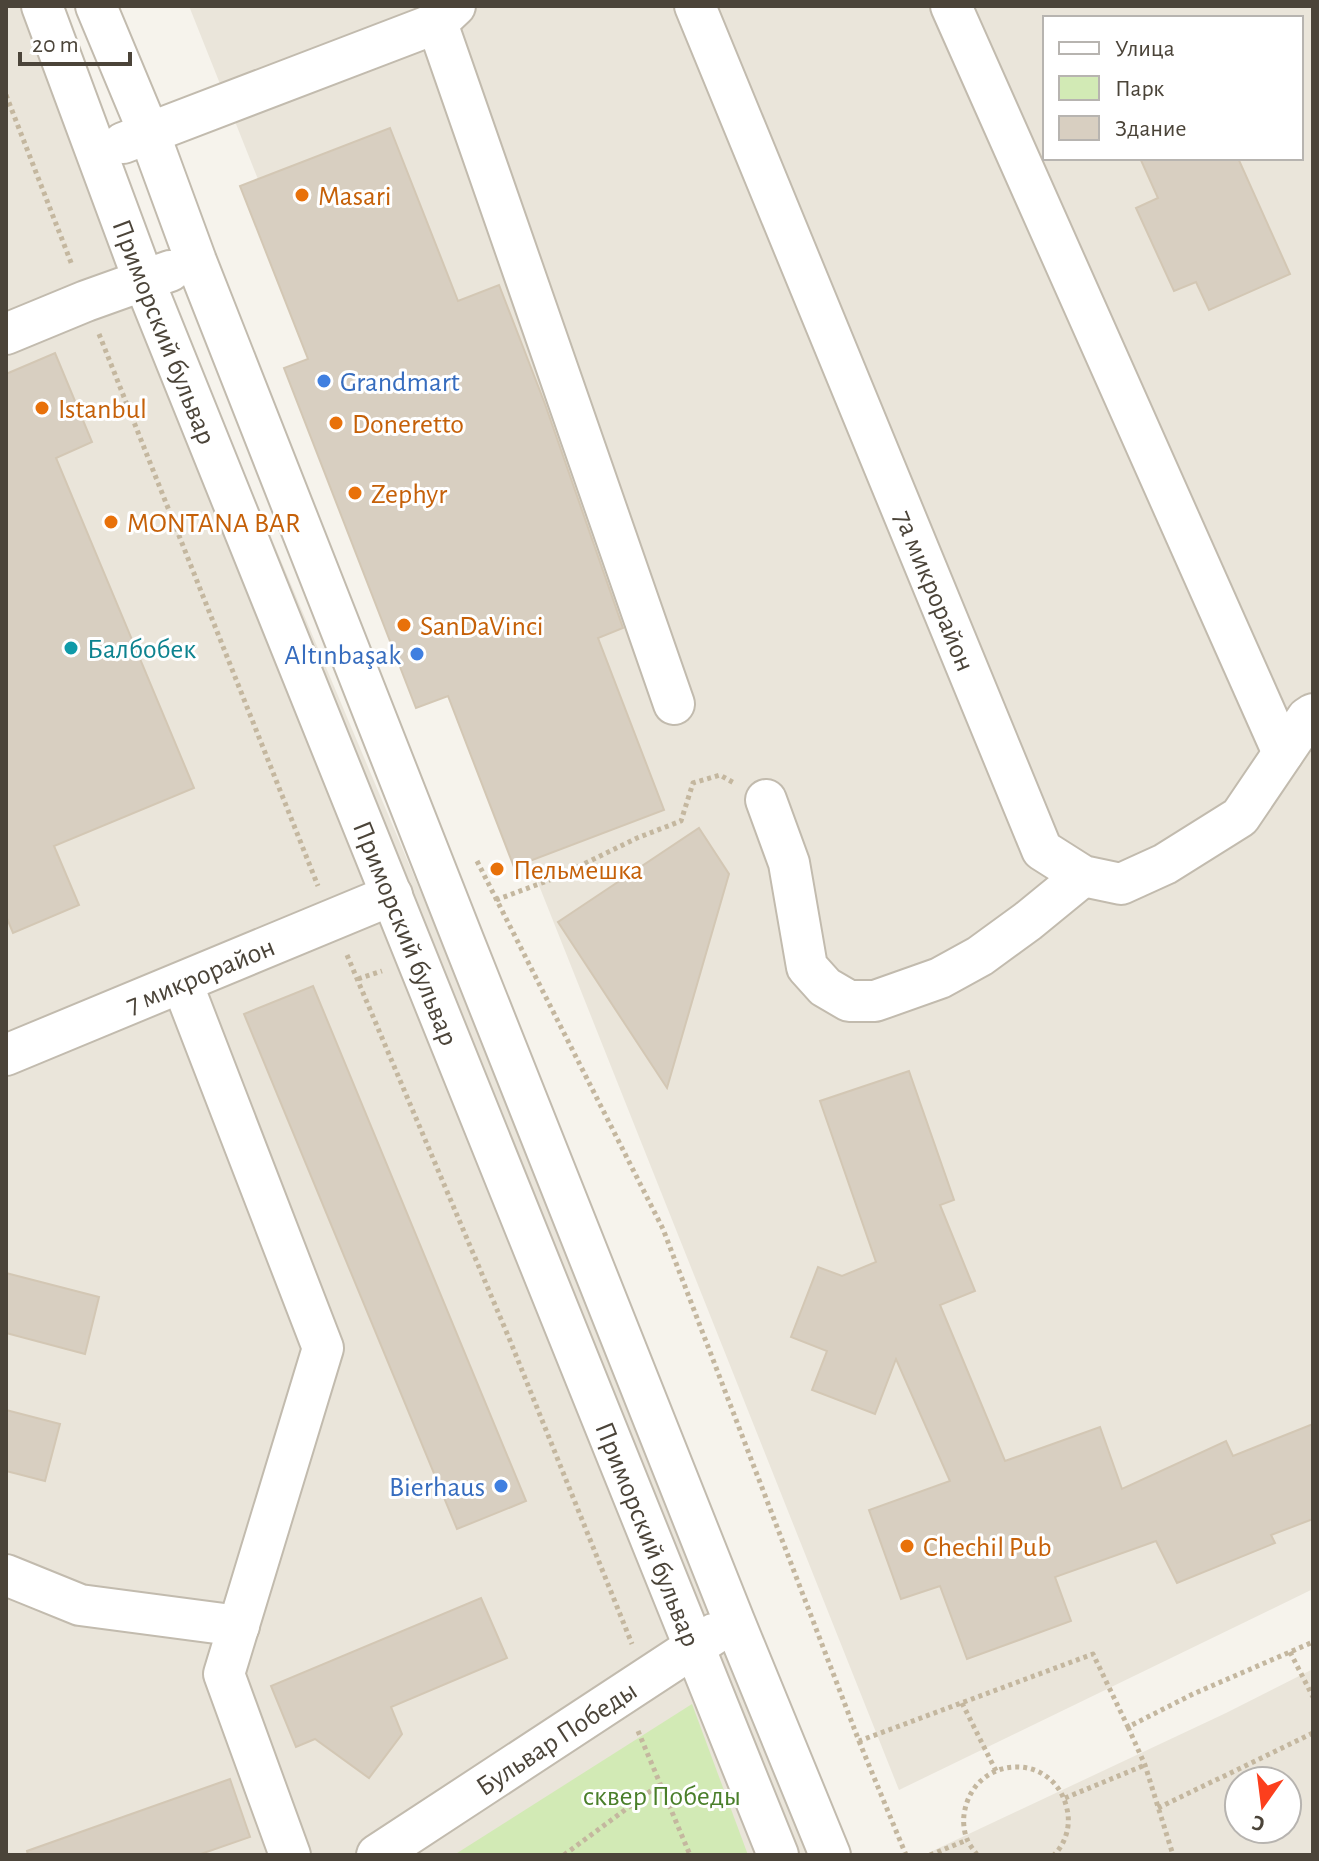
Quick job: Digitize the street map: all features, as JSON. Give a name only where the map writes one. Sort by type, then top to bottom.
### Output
[{"type":"street","name":"Приморский бульвар","points":[[42,6],[144,281],[778,1855]]},
{"type":"street","name":"Приморский бульвар","points":[[96,6],[149,133],[196,261],[734,1621],[830,1855]]},
{"type":"street","name":"7а микрорайон","points":[[695,6],[1042,850],[1083,876],[1121,884],[1165,864],[1240,817],[1307,718],[1313,714]]},
{"type":"street","points":[[951,6],[1283,753]]},
{"type":"street","points":[[97,153],[446,14],[674,704]]},
{"type":"street","points":[[6,334],[196,261]]},
{"type":"street","points":[[766,800],[789,863],[807,967],[825,987],[849,1001],[875,1001],[940,978],[980,956],[1083,876]]},
{"type":"street","name":"7 микрорайон","points":[[6,1055],[392,895]]},
{"type":"street","points":[[182,983],[323,1348],[224,1674],[290,1855]]},
{"type":"street","points":[[6,1575],[80,1605],[239,1626]]},
{"type":"street","name":"Бульвар Победы","points":[[377,1855],[734,1621]]},
{"type":"path","points":[[496,900],[555,878],[637,838],[681,821],[693,783],[720,775],[766,800]]},
{"type":"path","points":[[476,858],[663,1229],[859,1741],[906,1855]]},
{"type":"path","points":[[1128,1727],[1193,1694],[1313,1642]]},
{"type":"path","points":[[1290,1652],[1313,1697]]},
{"type":"path","points":[[859,1741],[1093,1654],[1145,1765],[1173,1855]]},
{"type":"path","points":[[623,1694],[690,1855]]},
{"type":"path","points":[[962,1703],[996,1771]]},
{"type":"path","points":[[1158,1808],[1313,1733]]},
{"type":"path","points":[[1065,1798],[1145,1765]]},
{"type":"path","points":[[977,1855],[967,1840],[963,1822],[965,1803],[974,1787],[987,1775],[1004,1767],[1023,1766],[1040,1772],[1055,1783],[1065,1798],[1069,1817],[1067,1834],[1054,1855]]},
{"type":"path","points":[[564,1855],[660,1784]]},
{"type":"path","points":[[930,1855],[967,1840]]},
{"type":"shaded area","points":[[6,6],[47,6],[827,1855],[6,1855]]},
{"type":"shaded area","points":[[189,6],[1313,6],[1313,1589],[899,1790]]},
{"type":"shaded area","points":[[1313,1669],[1313,1855],[924,1855],[1226,1713]]},
{"type":"green space","name":"сквер Победы","points":[[692,1704],[748,1855],[454,1855]]},
{"type":"building","points":[[390,128],[458,301],[499,285],[545,404],[623,628],[598,638],[664,810],[514,867],[448,696],[416,708],[284,368],[308,359],[240,186]]},
{"type":"building","points":[[1141,160],[1239,160],[1290,274],[1209,310],[1196,282],[1174,291],[1136,208],[1158,198]]},
{"type":"building","name":"Балбобек","points":[[55,353],[92,442],[56,458],[194,788],[54,846],[79,905],[13,933],[6,916],[6,374]]},
{"type":"building","points":[[699,828],[729,874],[667,1088],[558,922]]},
{"type":"building","points":[[313,986],[526,1501],[457,1529],[244,1014]]},
{"type":"building","points":[[909,1071],[954,1200],[940,1205],[975,1291],[940,1305],[1005,1461],[1100,1427],[1122,1489],[1226,1441],[1233,1456],[1313,1424],[1313,1519],[1271,1535],[1275,1543],[1177,1583],[1156,1541],[1055,1577],[1071,1621],[967,1659],[940,1586],[901,1599],[869,1510],[950,1481],[896,1359],[875,1414],[812,1390],[827,1351],[791,1337],[818,1267],[842,1276],[876,1262],[820,1101]]},
{"type":"building","points":[[6,1273],[99,1297],[85,1354],[6,1333]]},
{"type":"building","points":[[6,1410],[60,1424],[45,1481],[6,1471]]},
{"type":"building","points":[[481,1598],[507,1658],[391,1707],[402,1734],[369,1778],[315,1739],[296,1747],[271,1686]]},
{"type":"building","points":[[230,1779],[250,1837],[198,1855],[28,1855],[27,1851]]},
{"type":"place","name":"Masari","points":[[302,195]]},
{"type":"place","name":"Grandmart","points":[[324,381]]},
{"type":"place","name":"Istanbul","points":[[42,408]]},
{"type":"place","name":"Doneretto","points":[[336,423]]},
{"type":"place","name":"Zephyr","points":[[355,493]]},
{"type":"place","name":"MONTANA BAR","points":[[111,522]]},
{"type":"place","name":"SanDaVinci","points":[[404,625]]},
{"type":"place","name":"Балбобек","points":[[71,648]]},
{"type":"place","name":"Altınbaşak","points":[[417,654]]},
{"type":"place","name":"Пельмешка","points":[[497,869]]},
{"type":"place","name":"Bierhaus","points":[[501,1486]]},
{"type":"place","name":"Chechil Pub","points":[[907,1546]]}]
